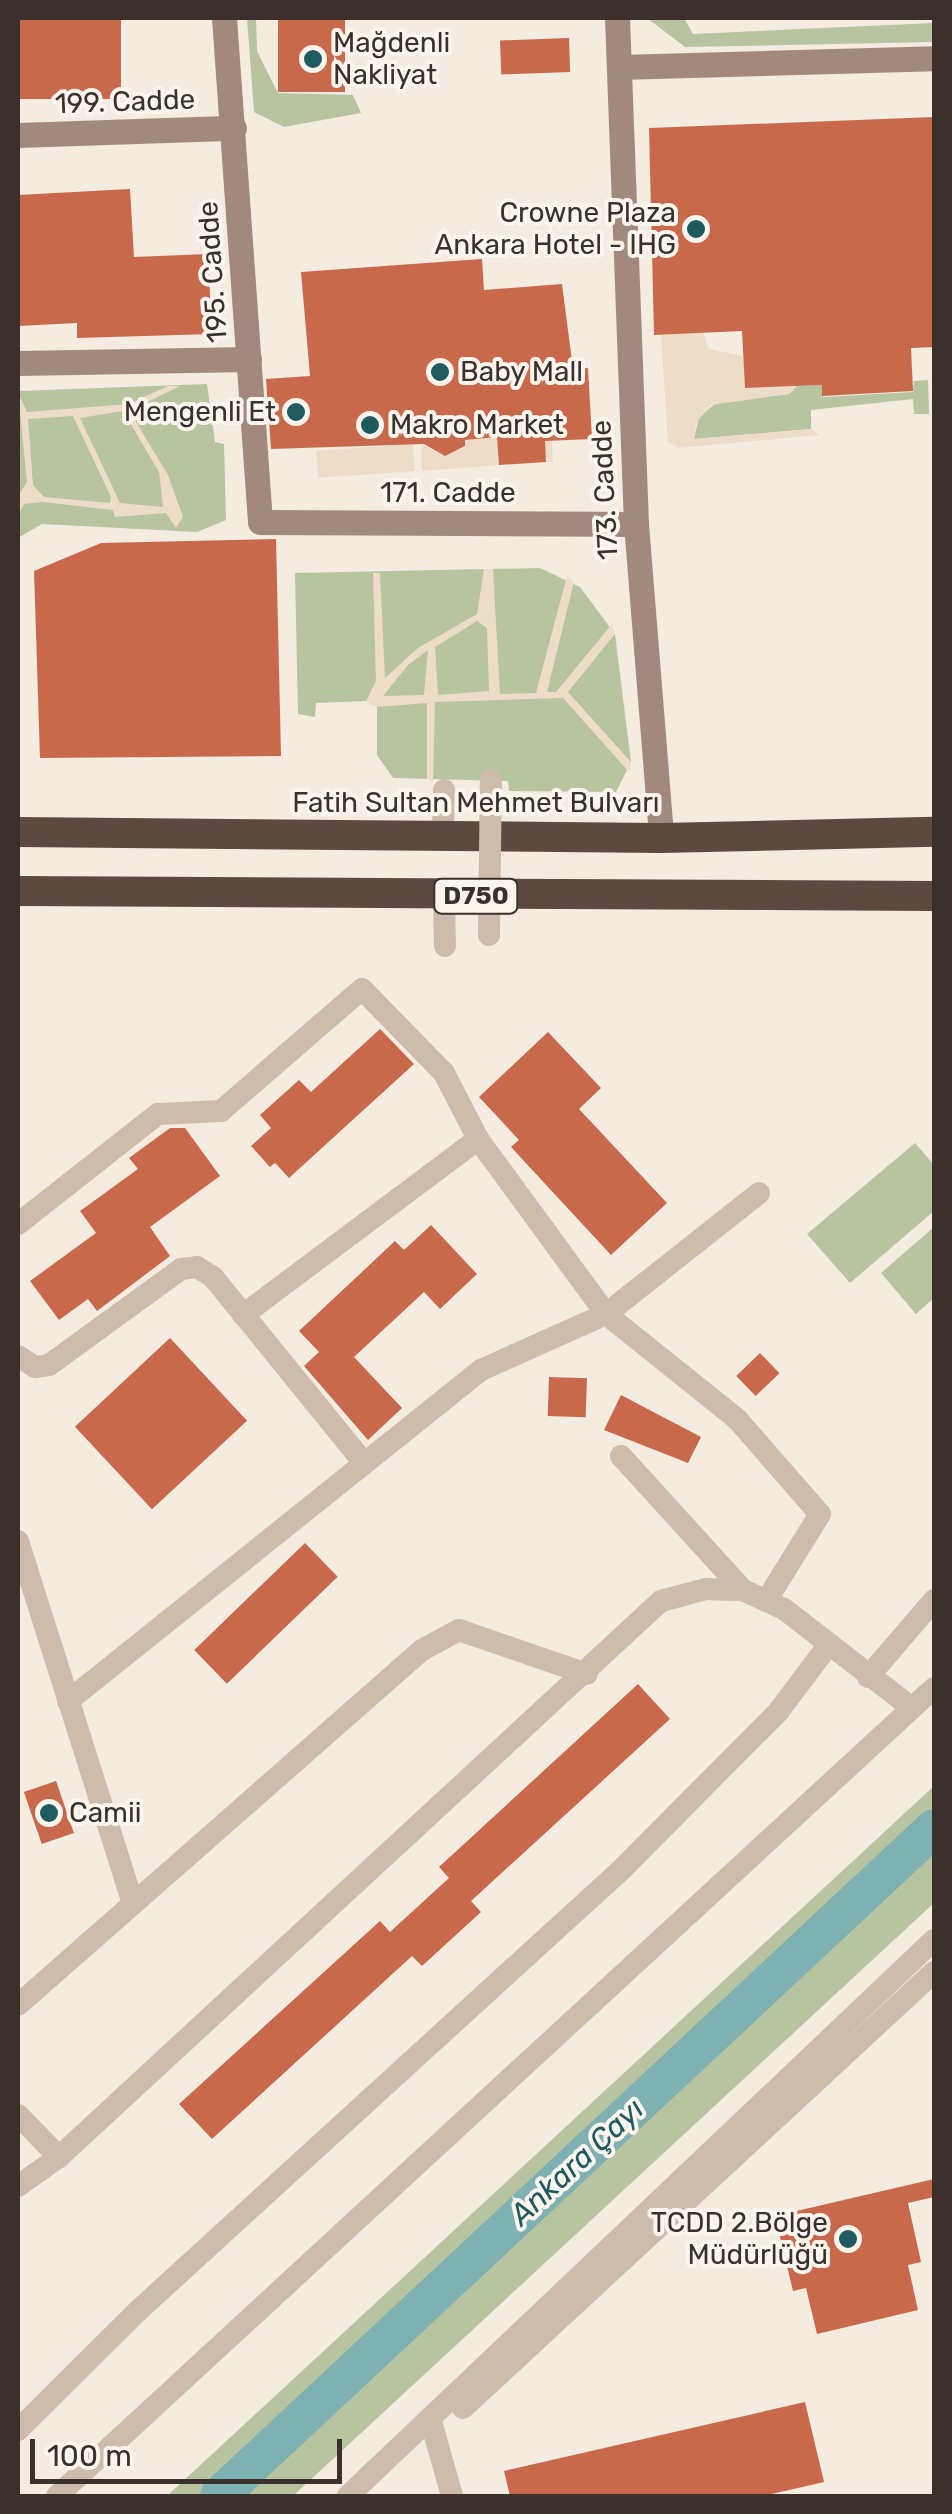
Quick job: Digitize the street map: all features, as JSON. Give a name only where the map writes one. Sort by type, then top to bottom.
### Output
[{"type":"highway","name":"Fatih Sultan Mehmet Bulvarı","points":[[18,832],[661,838],[934,832]]},
{"type":"highway","name":"D750","points":[[18,891],[934,896]]},
{"type":"street","name":"195. Cadde","points":[[224,18],[260,522]]},
{"type":"street","name":"173. Cadde","points":[[617,18],[636,524],[661,838]]},
{"type":"street","points":[[620,67],[934,58]]},
{"type":"street","name":"199. Cadde","points":[[18,135],[234,128]]},
{"type":"street","points":[[18,364],[249,359]]},
{"type":"street","name":"171. Cadde","points":[[260,522],[636,524]]},
{"type":"street","points":[[489,935],[491,780]]},
{"type":"street","points":[[443,835],[444,790]]},
{"type":"street","points":[[444,896],[445,946]]},
{"type":"street","points":[[18,1224],[158,1114],[221,1111],[362,989],[444,1073],[478,1139],[606,1314],[737,1419],[820,1514],[766,1601]]},
{"type":"street","points":[[244,1315],[478,1139]]},
{"type":"street","points":[[68,1701],[481,1370],[606,1314],[759,1193]]},
{"type":"street","points":[[18,1356],[35,1367],[49,1365],[181,1269],[198,1268],[213,1277],[364,1463]]},
{"type":"street","points":[[621,1456],[743,1590],[829,1644],[911,1707]]},
{"type":"street","points":[[18,1541],[133,1903]]},
{"type":"street","points":[[18,2186],[59,2157],[661,1601],[706,1589],[743,1590]]},
{"type":"street","points":[[868,1677],[934,1600]]},
{"type":"street","points":[[18,2005],[422,1650],[459,1630],[586,1674]]},
{"type":"street","points":[[18,2430],[140,2308],[622,1870],[778,1712],[829,1644]]},
{"type":"street","points":[[57,2496],[934,1688]]},
{"type":"street","points":[[434,2425],[934,1940]]},
{"type":"street","points":[[348,2496],[434,2425],[934,1972]]},
{"type":"street","points":[[18,2115],[59,2157]]},
{"type":"street","points":[[434,2425],[452,2496]]},
{"type":"green space","points":[[247,18],[256,18],[257,51],[278,93],[353,95],[361,113],[284,127],[254,112]]},
{"type":"green space","points":[[647,18],[684,18],[693,34],[934,23],[934,42],[685,47]]},
{"type":"green space","points":[[928,380],[929,414],[914,414],[913,399],[811,410],[811,429],[694,439],[699,417],[716,403],[789,394],[797,386],[822,385],[823,397],[913,392],[914,381]]},
{"type":"green space","points":[[207,384],[215,442],[224,444],[226,520],[197,532],[42,524],[18,538],[18,391]]},
{"type":"green space","points":[[540,568],[580,587],[615,634],[631,762],[616,792],[509,791],[508,781],[393,778],[377,755],[377,707],[366,701],[316,703],[315,717],[298,714],[295,573]]},
{"type":"green space","points":[[915,1143],[934,1165],[934,1211],[850,1283],[807,1234]]},
{"type":"green space","points":[[934,1227],[934,1298],[916,1314],[881,1273]]},
{"type":"green space","points":[[934,1786],[934,1903],[293,2496],[167,2496]]},
{"type":"shaded area","points":[[703,333],[709,349],[743,356],[745,388],[797,386],[789,394],[711,405],[696,423],[694,439],[811,429],[819,435],[679,448],[668,442],[661,335]]},
{"type":"shaded area","points":[[168,386],[180,386],[137,407],[133,417],[168,475],[183,517],[176,528],[166,513],[115,517],[113,510],[43,502],[24,504],[18,515],[18,496],[27,482],[18,392],[27,412],[129,404]],"holes":[[[123,411],[159,472],[163,507],[120,503],[80,418]],[[73,416],[111,497],[110,503],[44,497],[33,485],[28,419]]]},
{"type":"shaded area","points":[[551,433],[553,462],[546,462],[545,443],[498,446],[499,465],[422,471],[421,444],[445,456],[465,447],[465,440]]},
{"type":"shaded area","points":[[413,444],[415,471],[318,478],[316,451]]},
{"type":"shaded area","points":[[484,569],[493,569],[500,694],[536,693],[567,576],[574,582],[547,692],[556,692],[612,624],[615,634],[568,692],[631,762],[629,772],[563,698],[435,702],[433,782],[427,779],[427,703],[377,707],[366,701],[376,681],[373,573],[380,573],[385,678],[418,648],[477,614]],"holes":[[[477,621],[487,628],[489,691],[438,695],[435,647]],[[428,650],[424,695],[383,696],[408,665]]]},
{"type":"building","points":[[18,18],[121,18],[121,99],[18,99]]},
{"type":"building","name":"Mağdenli Nakliyat","points":[[278,18],[345,18],[345,92],[278,92]]},
{"type":"building","points":[[569,38],[570,72],[501,74],[500,40]]},
{"type":"building","points":[[934,117],[934,347],[911,348],[913,391],[822,396],[822,385],[745,388],[742,331],[654,335],[649,128]]},
{"type":"building","points":[[130,189],[134,257],[208,254],[212,334],[77,338],[77,323],[18,326],[18,195]]},
{"type":"building","name":"Baby Mall","points":[[482,259],[484,290],[562,284],[573,369],[588,368],[592,439],[545,441],[546,462],[499,465],[497,437],[465,440],[465,446],[445,456],[424,444],[271,449],[266,379],[310,376],[301,272]]},
{"type":"building","points":[[276,539],[281,756],[40,758],[34,571],[101,543]]},
{"type":"building","points":[[380,1029],[414,1064],[289,1178],[275,1163],[270,1167],[251,1146],[271,1128],[260,1115],[299,1080],[311,1092]]},
{"type":"building","points":[[548,1032],[601,1088],[579,1109],[667,1203],[611,1255],[511,1147],[519,1140],[479,1097]]},
{"type":"building","points":[[170,1128],[185,1128],[220,1176],[150,1227],[170,1256],[97,1311],[88,1299],[59,1320],[30,1281],[96,1233],[80,1211],[138,1169],[129,1158]]},
{"type":"building","points":[[431,1225],[477,1274],[440,1309],[424,1292],[354,1357],[402,1408],[368,1440],[304,1366],[319,1352],[299,1331],[395,1241],[404,1250]]},
{"type":"building","points":[[170,1338],[247,1421],[152,1509],[75,1427]]},
{"type":"building","points":[[760,1353],[779,1373],[756,1396],[736,1376]]},
{"type":"building","points":[[549,1377],[587,1378],[586,1417],[548,1416]]},
{"type":"building","points":[[621,1395],[701,1437],[688,1463],[604,1430]]},
{"type":"building","points":[[305,1543],[338,1577],[227,1684],[194,1650]]},
{"type":"building","points":[[638,1684],[670,1719],[471,1901],[481,1912],[422,1966],[412,1956],[212,2139],[179,2104],[380,1921],[390,1932],[449,1878],[439,1867]]},
{"type":"building","name":"Camii","points":[[56,1781],[74,1833],[42,1844],[24,1792]]},
{"type":"building","name":"TCDD 2.Bölge Müdürlüğü","points":[[934,2179],[934,2197],[908,2203],[921,2262],[908,2265],[918,2310],[817,2334],[806,2288],[793,2291],[775,2216]]},
{"type":"building","points":[[805,2402],[824,2482],[763,2496],[510,2496],[504,2471]]},
{"type":"waterway","name":"Ankara Çayı","points":[[219,2496],[934,1828]]},
{"type":"place","name":"Mağdenli Nakliyat","points":[[313,59]]},
{"type":"place","name":"Crowne Plaza Ankara Hotel - IHG","points":[[696,229]]},
{"type":"place","name":"Baby Mall","points":[[440,372]]},
{"type":"place","name":"Mengenli Et","points":[[296,412]]},
{"type":"place","name":"Makro Market","points":[[370,425]]},
{"type":"place","name":"Camii","points":[[49,1813]]},
{"type":"place","name":"TCDD 2.Bölge Müdürlüğü","points":[[848,2239]]}]
